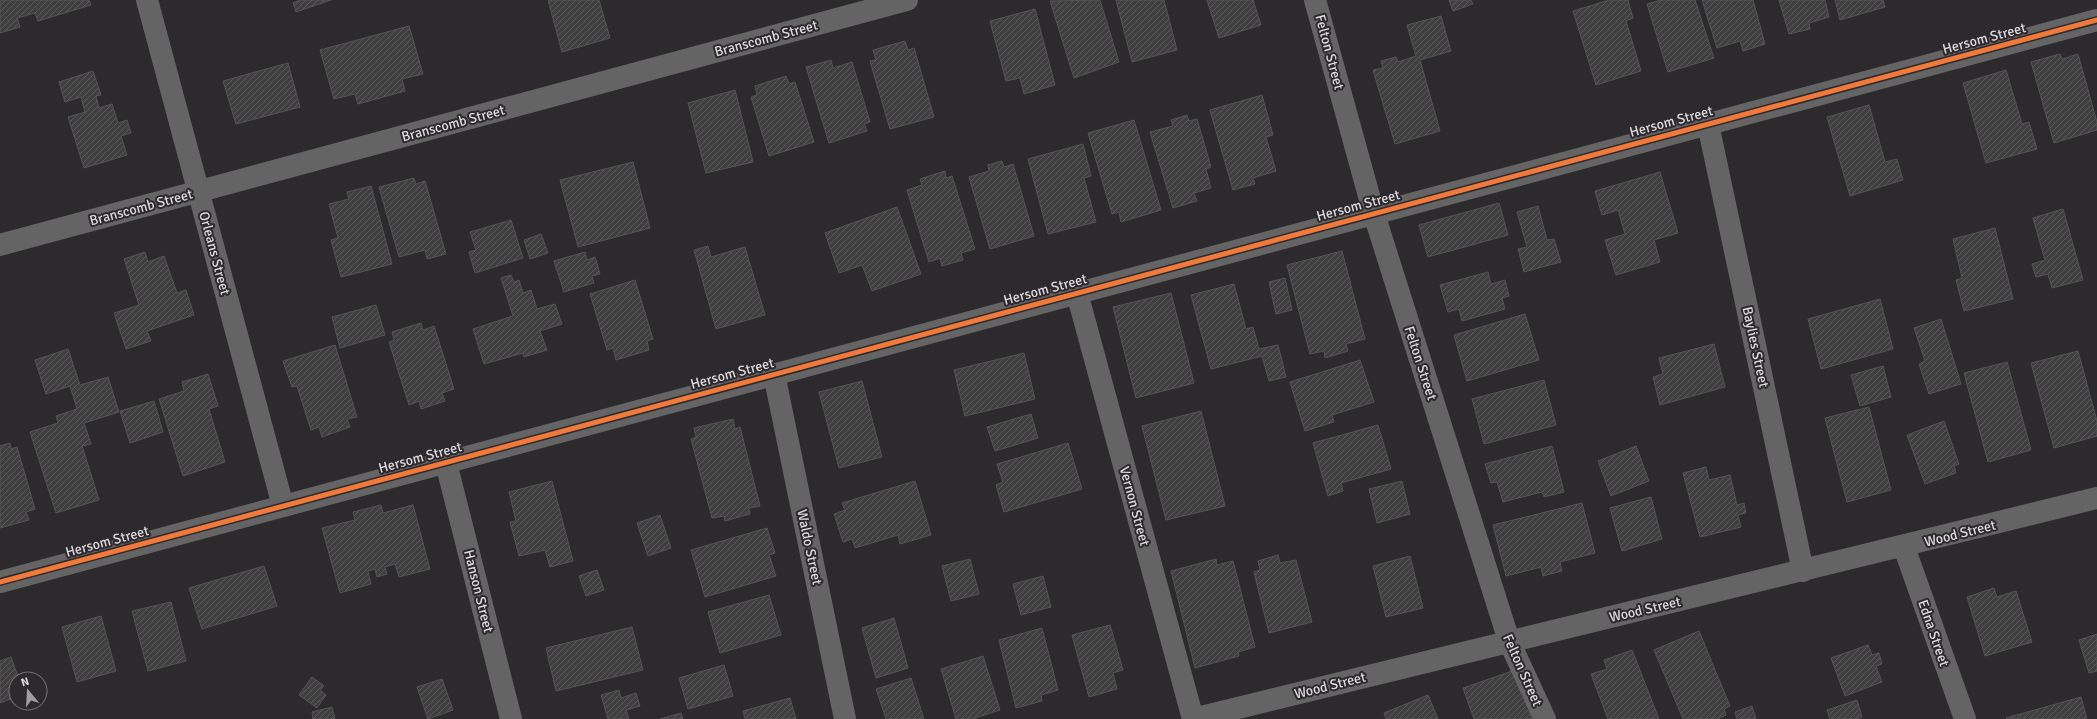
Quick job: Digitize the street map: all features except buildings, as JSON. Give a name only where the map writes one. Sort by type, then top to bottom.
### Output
[{"type":"street","name":"Orleans Street","points":[[147,0],[283,506]]},
{"type":"street","name":"Branscomb Street","points":[[0,245],[907,0]]},
{"type":"street","name":"Felton Street","points":[[1316,0],[1374,214],[1509,641],[1545,719]]},
{"type":"street","name":"Hersom Street","points":[[0,582],[2097,20]]},
{"type":"street","name":"Baylies Street","points":[[1708,124],[1803,571]]},
{"type":"street","name":"Vernon Street","points":[[1077,293],[1193,719]]},
{"type":"street","name":"Waldo Street","points":[[774,374],[846,719]]},
{"type":"street","name":"Hanson Street","points":[[446,463],[511,719]]},
{"type":"street","name":"Wood Street","points":[[1193,719],[1509,641],[1904,547],[2097,498]]},
{"type":"street","name":"Edna Street","points":[[1904,547],[1965,719]]},
{"type":"cycle path","points":[[0,582],[2097,20]]}]
